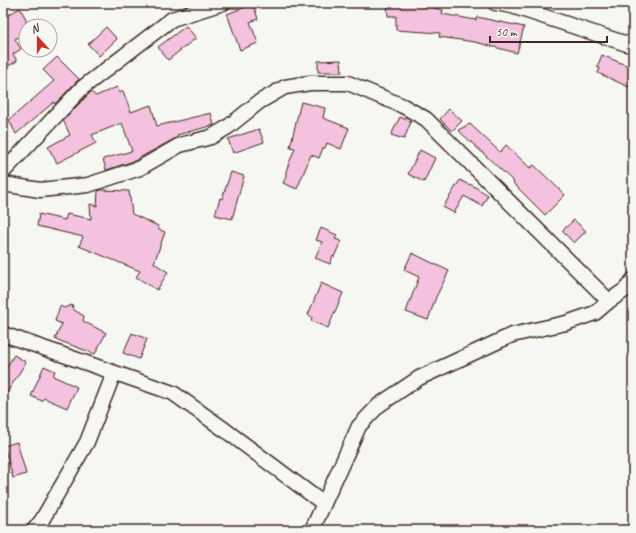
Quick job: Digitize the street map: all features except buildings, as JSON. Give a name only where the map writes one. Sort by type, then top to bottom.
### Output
[{"type":"street","points":[[3,172],[82,88],[166,23],[172,19],[223,3]]},
{"type":"street","points":[[495,3],[512,6],[633,46]]},
{"type":"street","points":[[3,184],[40,190],[88,186],[140,168],[180,145],[212,136],[228,127],[259,102],[285,87],[310,83],[348,83],[403,106],[426,119],[610,301]]},
{"type":"street","points":[[312,530],[359,426],[379,405],[419,378],[512,335],[566,323],[595,313],[626,290],[633,280]]},
{"type":"street","points":[[3,334],[172,393],[225,430],[324,504]]},
{"type":"street","points":[[34,530],[42,520],[87,442],[114,372]]}]
